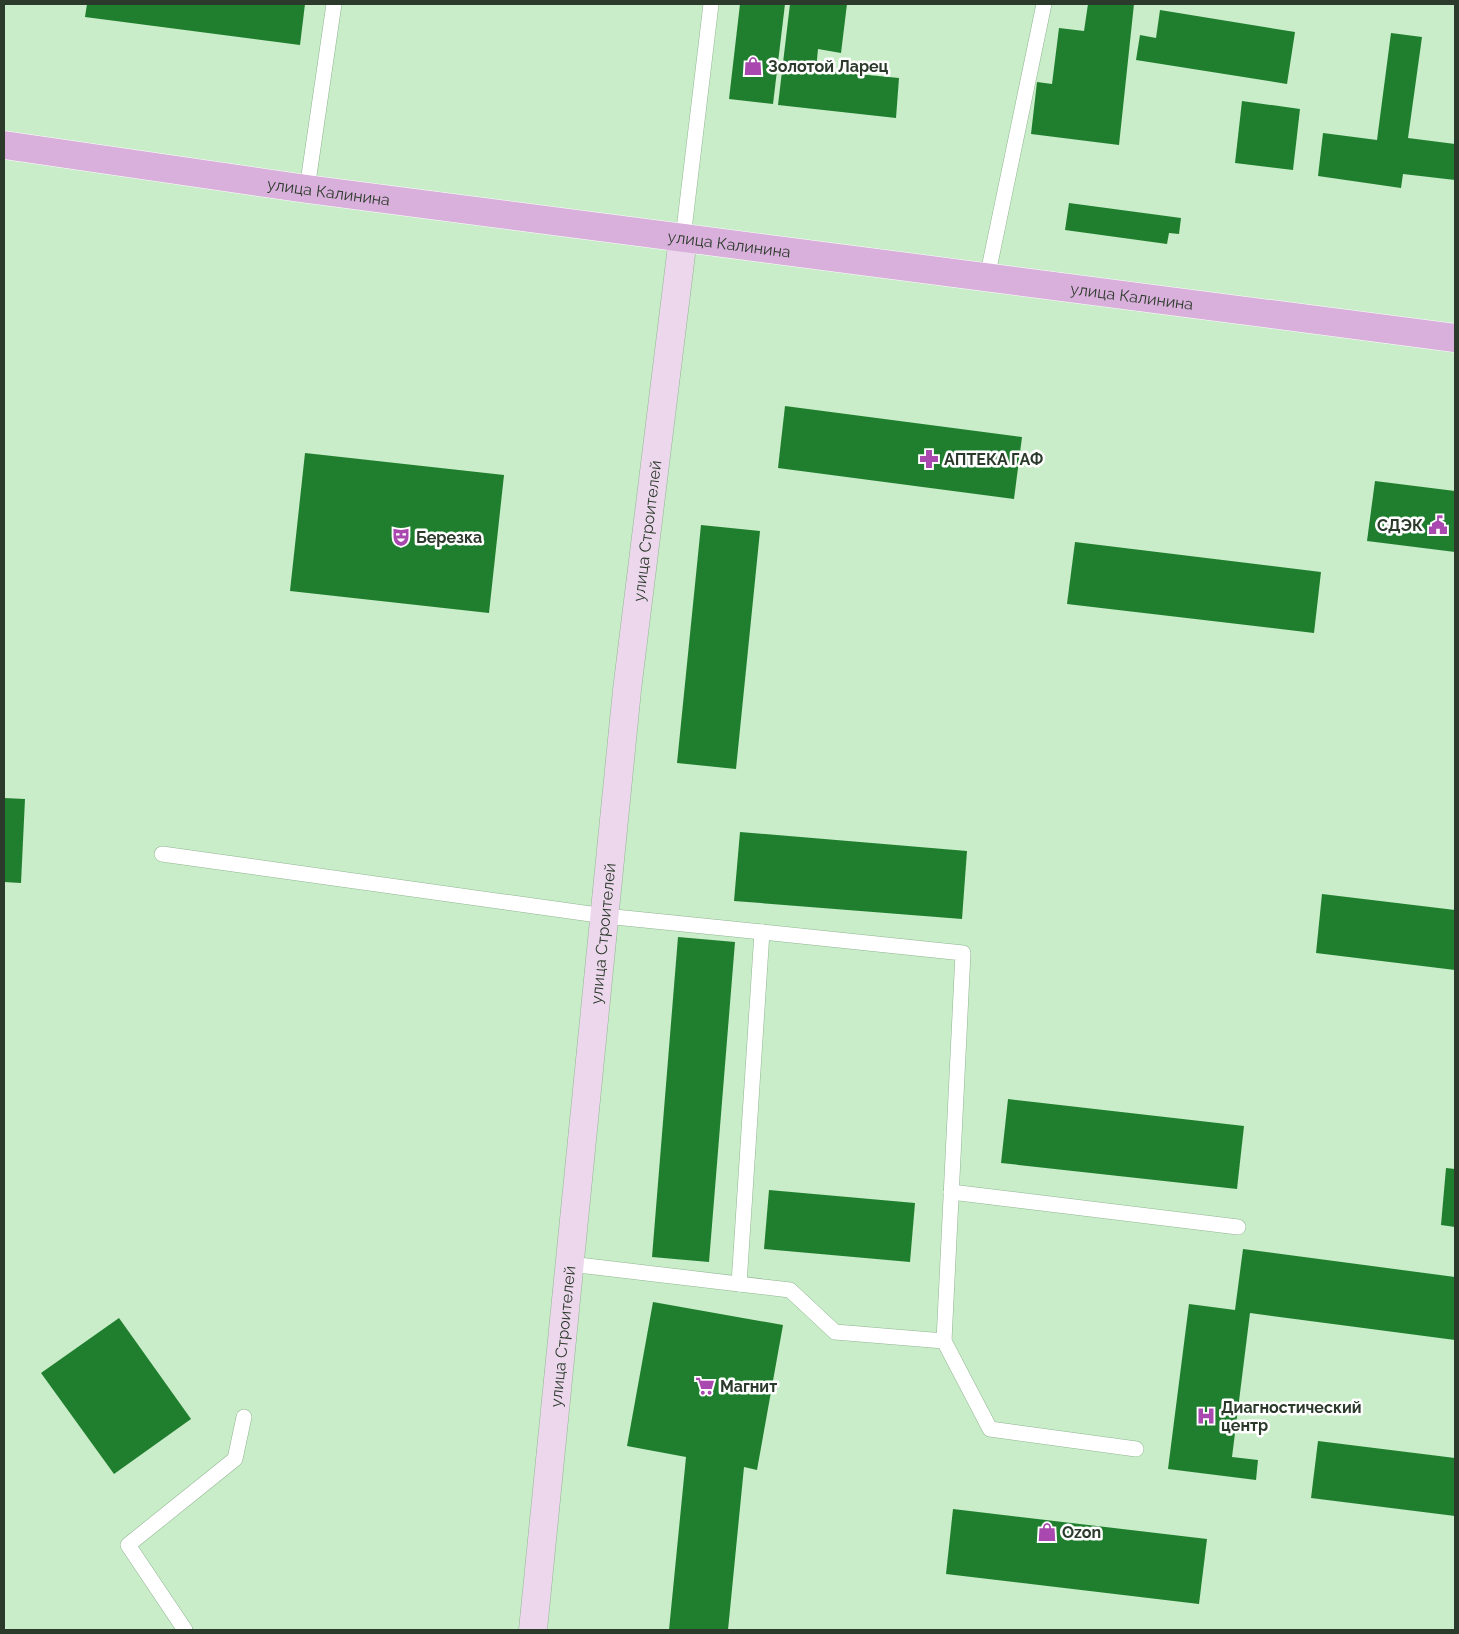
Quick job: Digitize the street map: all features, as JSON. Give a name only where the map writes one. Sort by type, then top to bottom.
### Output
[{"type":"main road","name":"улица Калинина","points":[[4,145],[307,189],[1455,338]]},
{"type":"main road","name":"улица Строителей","points":[[533,1630],[628,690],[683,238]]},
{"type":"lane","points":[[307,189],[334,4]]},
{"type":"lane","points":[[683,238],[711,4]]},
{"type":"lane","points":[[987,278],[1044,4]]},
{"type":"lane","points":[[162,854],[605,916],[963,953],[944,1341],[990,1429],[1136,1449]]},
{"type":"lane","points":[[740,1284],[762,932]]},
{"type":"lane","points":[[951,1192],[1238,1227]]},
{"type":"lane","points":[[570,1264],[790,1290],[835,1332],[944,1341]]},
{"type":"lane","points":[[186,1630],[128,1545],[235,1460],[244,1417]]},
{"type":"building","points":[[87,4],[305,4],[300,45],[85,17]]},
{"type":"building","points":[[740,4],[785,4],[773,104],[729,99]]},
{"type":"building","points":[[790,4],[847,4],[841,53],[818,49],[816,70],[899,78],[896,118],[778,105]]},
{"type":"building","points":[[1088,4],[1134,4],[1119,145],[1031,134],[1037,82],[1052,84],[1059,28],[1084,31]]},
{"type":"building","points":[[1160,10],[1295,32],[1287,84],[1136,60],[1140,35],[1156,38]]},
{"type":"building","points":[[1391,33],[1422,37],[1408,138],[1455,144],[1455,180],[1403,174],[1401,188],[1318,176],[1323,133],[1377,140]]},
{"type":"building","points":[[1242,101],[1300,109],[1293,170],[1235,163]]},
{"type":"building","points":[[1069,203],[1181,218],[1179,234],[1169,233],[1167,244],[1065,230]]},
{"type":"building","points":[[785,406],[1022,437],[1014,499],[778,468]]},
{"type":"building","points":[[305,453],[504,475],[489,613],[290,591]]},
{"type":"building","points":[[1375,481],[1455,491],[1455,552],[1367,541]]},
{"type":"building","points":[[701,525],[760,531],[736,769],[677,763]]},
{"type":"building","points":[[1075,542],[1321,572],[1314,633],[1067,604]]},
{"type":"building","points":[[4,798],[25,799],[21,883],[4,882]]},
{"type":"building","points":[[740,832],[967,851],[962,919],[734,901]]},
{"type":"building","points":[[1322,894],[1455,910],[1455,970],[1316,953]]},
{"type":"building","points":[[678,937],[735,942],[709,1262],[652,1257]]},
{"type":"building","points":[[1008,1099],[1244,1126],[1237,1189],[1001,1163]]},
{"type":"building","points":[[1446,1168],[1455,1169],[1455,1227],[1441,1225]]},
{"type":"building","points":[[769,1190],[915,1203],[910,1262],[764,1249]]},
{"type":"building","points":[[1243,1249],[1455,1277],[1455,1340],[1250,1313],[1232,1457],[1258,1460],[1256,1480],[1168,1469],[1189,1304],[1235,1310]]},
{"type":"building","name":"Магнит","points":[[653,1302],[783,1325],[757,1470],[744,1467],[728,1630],[669,1630],[686,1457],[627,1446]]},
{"type":"building","points":[[119,1318],[191,1419],[114,1474],[41,1373]]},
{"type":"building","points":[[1318,1441],[1455,1458],[1455,1516],[1311,1498]]},
{"type":"building","points":[[953,1509],[1207,1539],[1199,1604],[946,1574]]},
{"type":"place","name":"Золотой Ларец","points":[[753,66]]},
{"type":"place","name":"АПТЕКА ГАФ","points":[[929,459]]},
{"type":"place","name":"СДЭК","points":[[1438,525]]},
{"type":"place","name":"Березка","points":[[401,537]]},
{"type":"place","name":"Магнит","points":[[705,1386]]},
{"type":"place","name":"Диагностический центр","points":[[1206,1416]]},
{"type":"place","name":"Ozon","points":[[1047,1532]]}]
